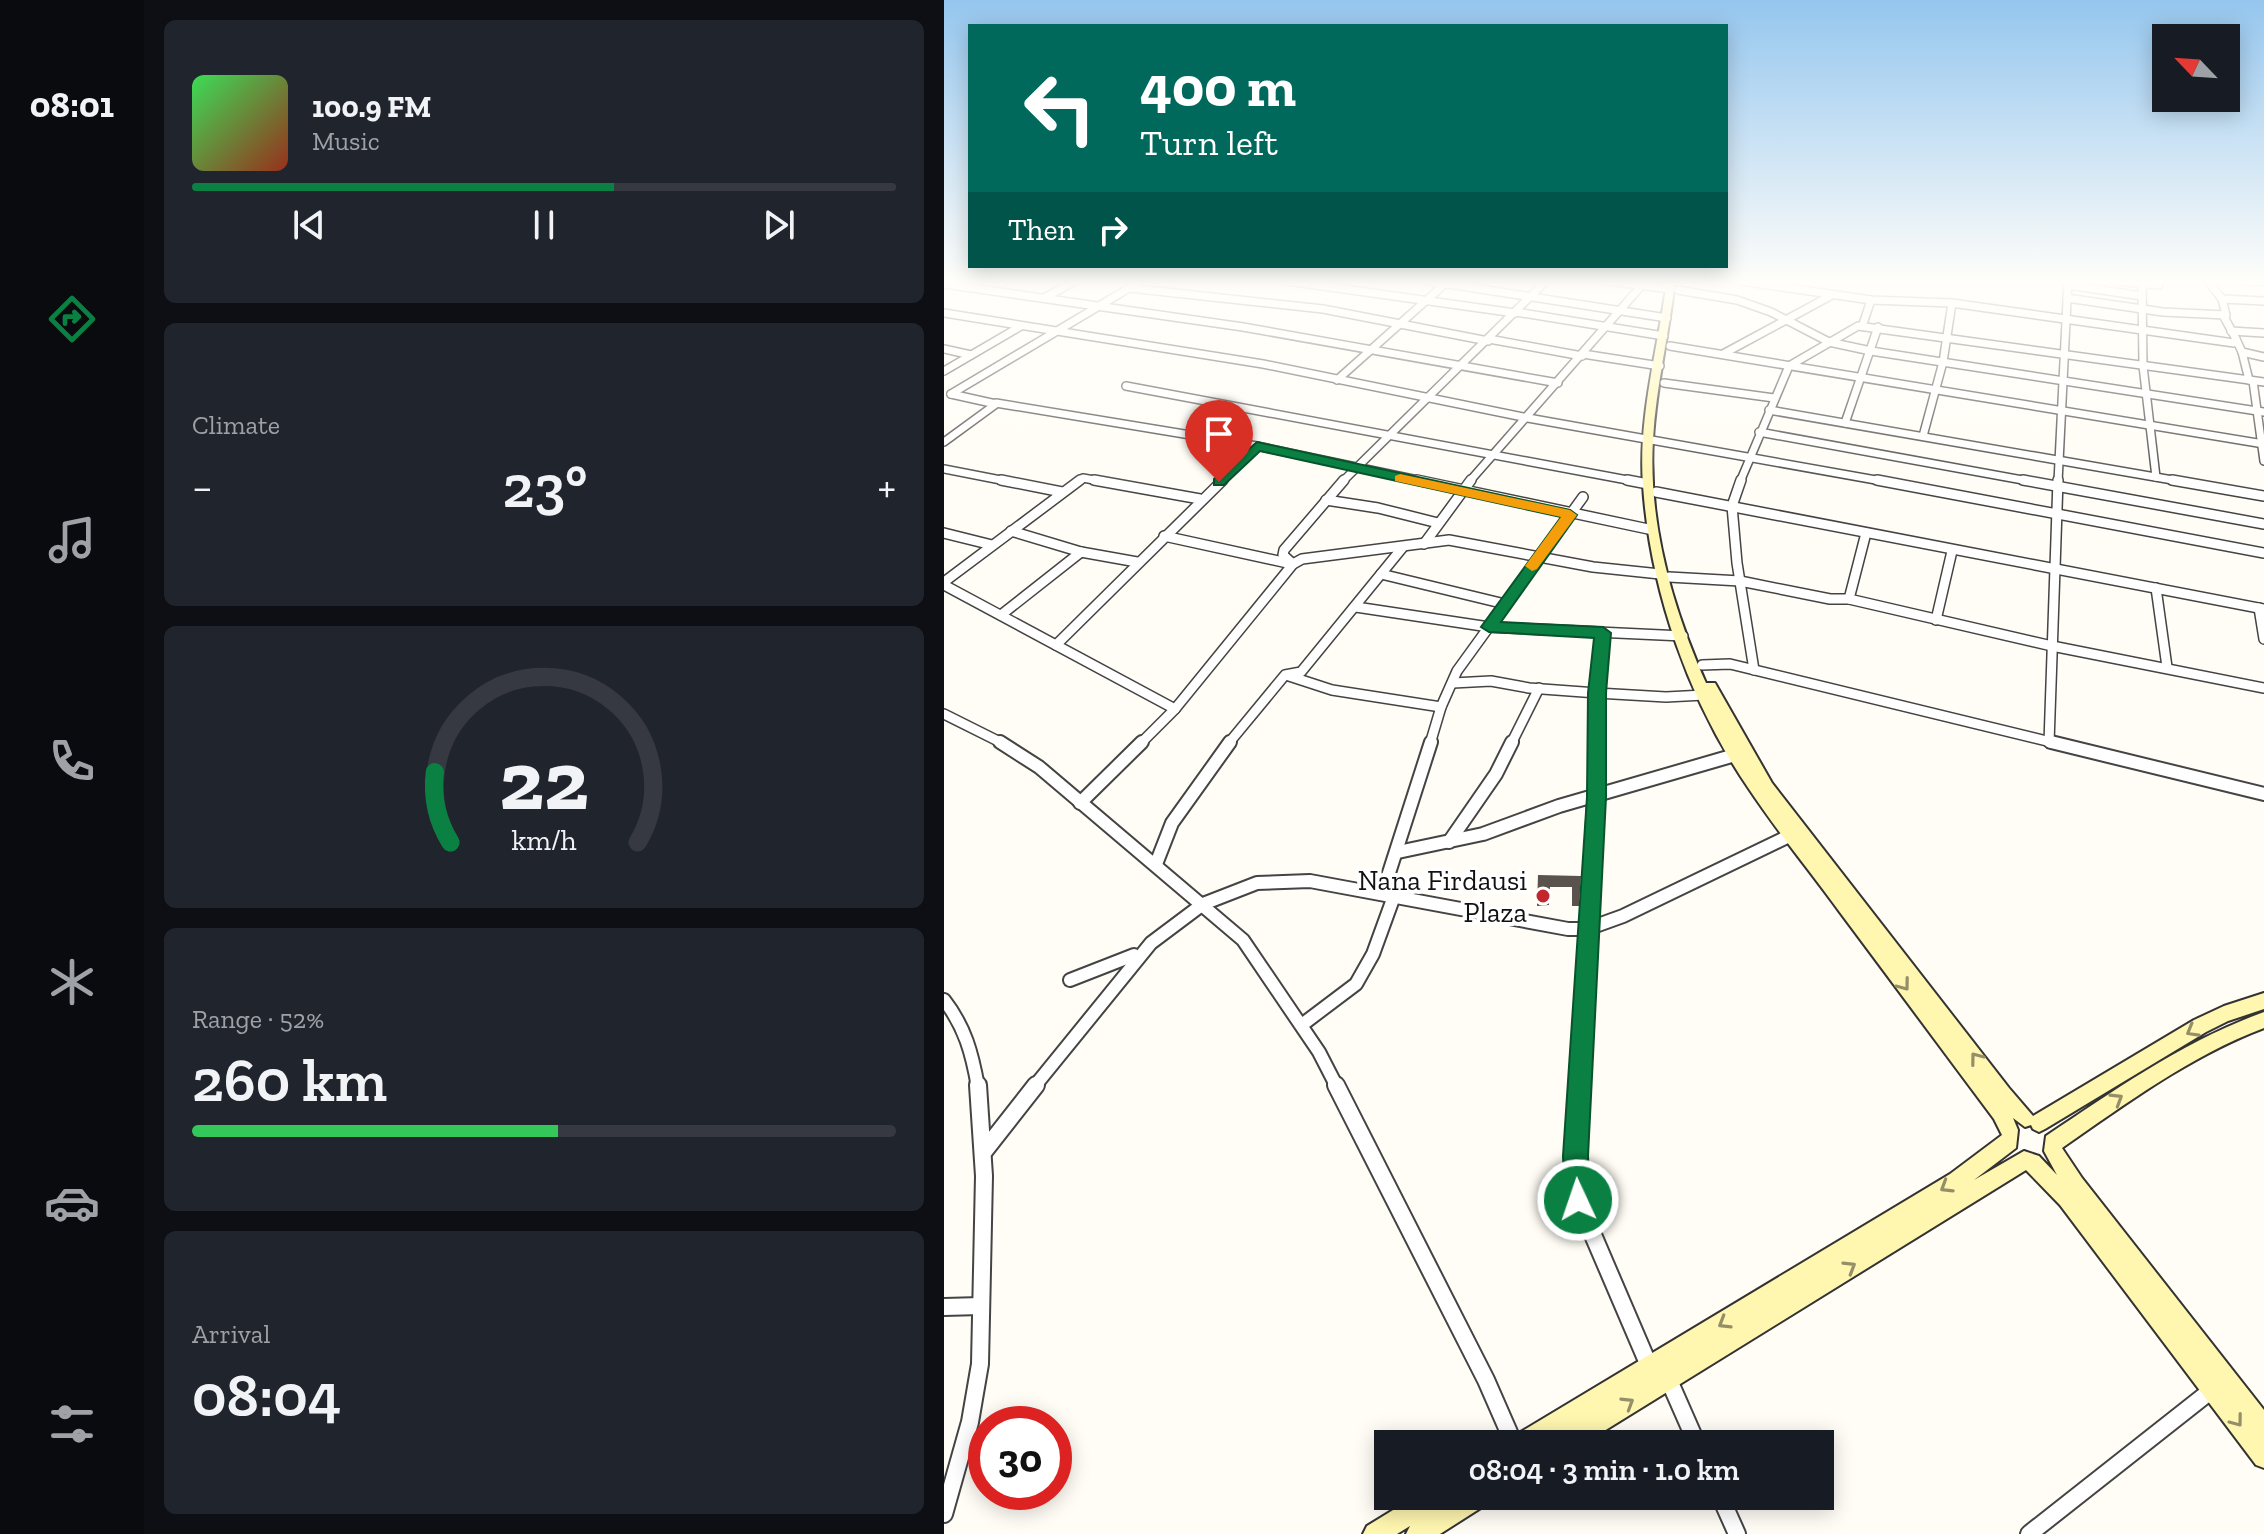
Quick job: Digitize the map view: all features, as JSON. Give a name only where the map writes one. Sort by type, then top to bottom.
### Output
[{"type":"street","points":[[960,353],[971,355]]},
{"type":"street","points":[[944,371],[975,353]]},
{"type":"street","points":[[948,395],[1020,353]]},
{"type":"street","points":[[1193,353],[1528,418],[1652,438],[2264,553]]},
{"type":"street","points":[[1337,380],[1367,353]]},
{"type":"street","points":[[1392,353],[1558,383]]},
{"type":"street","points":[[1293,564],[1283,555],[1284,550],[1326,500],[1354,468],[1476,353]]},
{"type":"street","points":[[1567,353],[1660,366]]},
{"type":"street","points":[[1424,544],[1461,491],[1584,353]]},
{"type":"street","points":[[1664,353],[1652,438],[1653,530],[1664,575],[1704,695],[1735,755],[1791,835],[2000,1113],[2009,1136],[2028,1162],[2067,1198],[2264,1457]]},
{"type":"street","points":[[1652,438],[1664,383],[1666,353]]},
{"type":"street","points":[[1717,353],[2262,443]]},
{"type":"street","points":[[1754,670],[1732,506],[1759,432],[1789,366],[1811,353]]},
{"type":"street","points":[[1845,423],[1870,353]]},
{"type":"street","points":[[1881,353],[2260,412]]},
{"type":"street","points":[[1923,436],[1945,353]]},
{"type":"street","points":[[2050,353],[2264,382]]},
{"type":"street","points":[[2143,353],[2156,477]]},
{"type":"street","points":[[2242,353],[2260,412],[2264,461]]},
{"type":"street","points":[[2049,743],[2055,515],[2066,355]]},
{"type":"street","points":[[1664,383],[1774,398]]},
{"type":"street","points":[[1126,386],[1495,455],[1952,551],[2262,608],[2264,639]]},
{"type":"street","points":[[948,395],[1257,446],[1570,515],[1653,530]]},
{"type":"street","points":[[944,442],[996,403]]},
{"type":"street","points":[[1769,410],[2264,496]]},
{"type":"street","points":[[1759,432],[2264,524]]},
{"type":"street","points":[[1056,645],[1200,499],[1257,446]]},
{"type":"street","points":[[944,469],[1062,492]]},
{"type":"street","points":[[1175,709],[944,583],[1062,492],[1087,477],[1200,499]]},
{"type":"street","points":[[1652,488],[1664,575],[1702,665],[1737,737],[1767,787],[2003,1094],[2032,1121],[2053,1147],[2069,1177],[2264,1428]]},
{"type":"street","points":[[1303,1024],[1356,984],[1373,954],[1393,899],[1388,876],[1441,707],[1461,665],[1583,497]]},
{"type":"street","points":[[1326,500],[1378,508],[1438,523]]},
{"type":"street","points":[[1011,531],[1081,552],[1137,562]]},
{"type":"street","points":[[944,533],[992,545]]},
{"type":"street","points":[[1849,599],[1866,533]]},
{"type":"street","points":[[1164,536],[1293,564]]},
{"type":"street","points":[[1080,803],[1175,709],[1293,564],[1302,559],[1424,544],[1471,542],[1593,567],[1740,581],[1830,599],[1849,599],[2052,646],[2264,688]]},
{"type":"street","points":[[1156,864],[1172,823],[1246,719],[1285,675],[1301,672],[1403,547]]},
{"type":"street","points":[[1936,620],[1952,551]]},
{"type":"street","points":[[1001,615],[1081,552]]},
{"type":"street","points":[[1381,574],[1505,604]]},
{"type":"street","points":[[2156,588],[2167,667]]},
{"type":"street","points":[[1356,607],[1489,627],[1683,636]]},
{"type":"street","points":[[1603,633],[1597,693],[1596,797],[1575,1156],[1578,1200],[1659,1373],[1690,1430]]},
{"type":"street","points":[[1702,665],[1730,664],[2264,794]]},
{"type":"street","points":[[1285,675],[1332,690],[1441,707]]},
{"type":"street","points":[[1453,683],[1491,681],[1539,688],[1666,697],[1704,695]]},
{"type":"street","points":[[1449,842],[1496,774],[1539,688]]},
{"type":"street","points":[[944,714],[1031,762],[1243,940],[1279,986],[1303,1024],[1486,1380],[1508,1430]]},
{"type":"street","points":[[1398,852],[1483,834],[1559,806],[1735,755]]},
{"type":"street","points":[[1070,980],[1127,960],[1203,904],[1257,883],[1310,881],[1393,899],[1568,929],[1587,929],[1623,916],[1791,835]]},
{"type":"street","points":[[985,1150],[1151,943]]},
{"type":"street","points":[[944,1000],[953,1007],[965,1027],[985,1150],[977,1390],[944,1514]]},
{"type":"street","points":[[1581,1430],[1659,1373],[1957,1181],[2009,1136],[2013,1122],[2032,1121],[2200,1026],[2224,1014],[2264,1001]]},
{"type":"street","points":[[1549,1430],[1659,1373],[2028,1162],[2046,1161],[2053,1147],[2113,1100],[2233,1031],[2264,1020]]},
{"type":"street","points":[[944,1307],[981,1306]]},
{"type":"street","points":[[2029,1534],[2213,1389]]},
{"type":"street","points":[[1375,1534],[1414,1510]]},
{"type":"street","points":[[1418,1534],[1457,1510]]},
{"type":"street","points":[[1726,1510],[1737,1534]]},
{"type":"building","name":"Nana Firdausi Plaza","points":[[1538,875],[1581,876],[1579,906],[1572,906],[1572,887],[1550,887],[1549,905],[1537,906]]},
{"type":"slow traffic","points":[[1400,478],[1570,515],[1532,566]]},
{"type":"place","name":"Nana Firdausi Plaza","points":[[1543,896]]},
{"type":"route","points":[[1219,482],[1257,446],[1570,515],[1489,627],[1603,633],[1597,693],[1596,797],[1575,1156],[1578,1200]]}]
